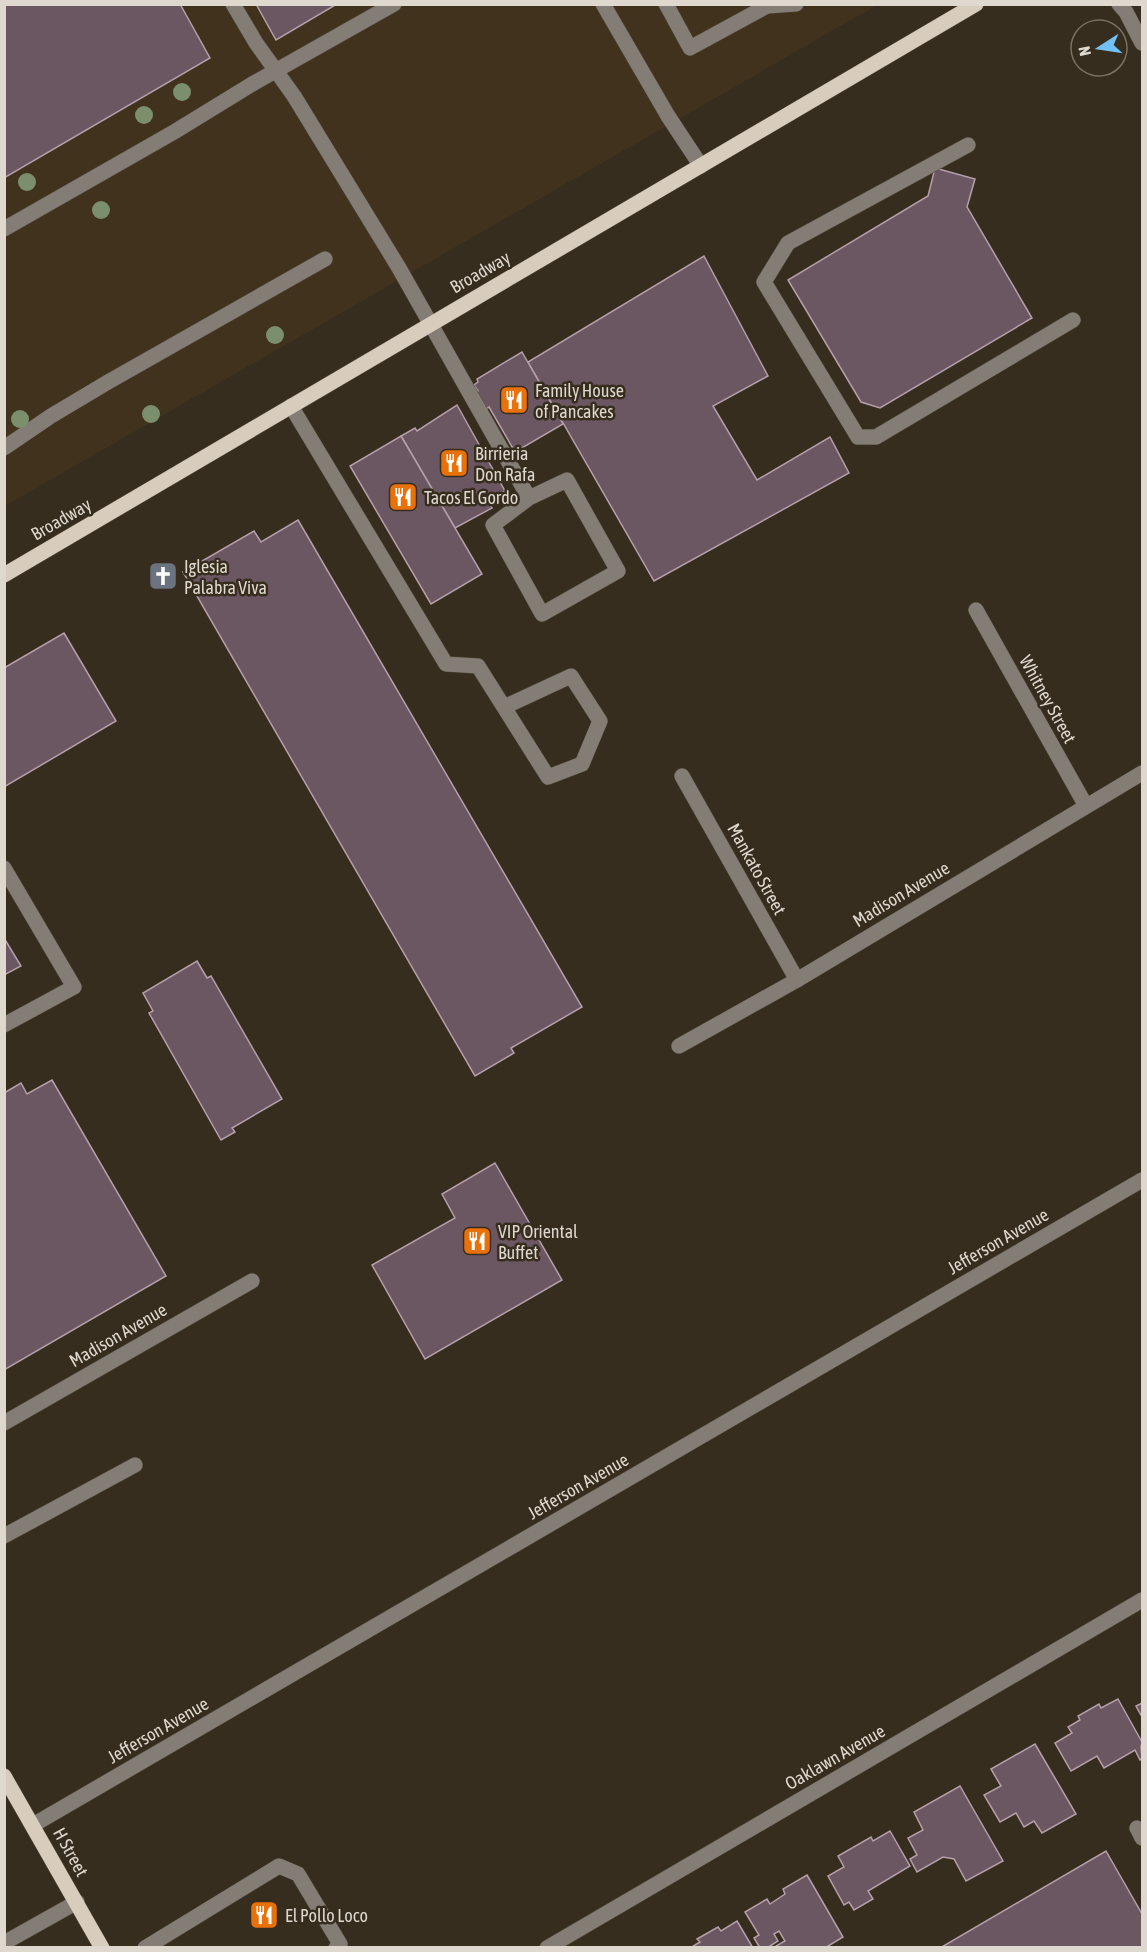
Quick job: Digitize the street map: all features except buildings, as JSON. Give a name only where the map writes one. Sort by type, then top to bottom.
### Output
[{"type":"main road","name":"Broadway","points":[[4,574],[976,4]]},
{"type":"main road","name":"H Street","points":[[4,1776],[102,1947]]},
{"type":"street","points":[[233,4],[275,72],[300,106],[399,268],[529,498]]},
{"type":"street","points":[[4,229],[394,4]]},
{"type":"street","points":[[603,4],[668,116],[701,166]]},
{"type":"street","points":[[666,4],[690,48],[767,5],[796,4]]},
{"type":"street","points":[[1119,4],[1143,43]]},
{"type":"street","points":[[968,145],[788,243],[764,282],[858,437],[876,437],[1072,320]]},
{"type":"street","points":[[4,448],[51,416],[108,382],[325,259]]},
{"type":"street","points":[[291,406],[446,664],[478,666],[548,777],[582,764],[600,721],[571,676],[504,707]]},
{"type":"street","points":[[567,480],[618,571],[542,614],[493,525],[529,498],[567,480]]},
{"type":"street","name":"Whitney Street","points":[[976,610],[1086,807]]},
{"type":"street","name":"Madison Avenue","points":[[679,1046],[797,980],[1143,773]]},
{"type":"street","name":"Mankato Street","points":[[682,776],[797,980]]},
{"type":"street","points":[[4,868],[74,987],[4,1025]]},
{"type":"street","name":"Jefferson Avenue","points":[[33,1825],[1143,1180]]},
{"type":"street","name":"Madison Avenue","points":[[4,1423],[252,1281]]},
{"type":"street","points":[[4,1536],[135,1465]]},
{"type":"street","name":"Oaklawn Avenue","points":[[547,1947],[1143,1600]]},
{"type":"street","points":[[145,1947],[279,1866],[298,1874],[340,1944],[336,1947]]},
{"type":"street","points":[[4,1943],[77,1902]]},
{"type":"shaded area","points":[[5,5],[877,5],[5,506]]},
{"type":"place","name":"Family House of Pancakes","points":[[514,400]]},
{"type":"place","name":"Birrieria Don Rafa","points":[[454,463]]},
{"type":"place","name":"Tacos El Gordo","points":[[403,497]]},
{"type":"place","name":"Iglesia Palabra Viva","points":[[163,576]]},
{"type":"place","name":"VIP Oriental Buffet","points":[[477,1241]]},
{"type":"place","name":"El Pollo Loco","points":[[264,1915]]}]
